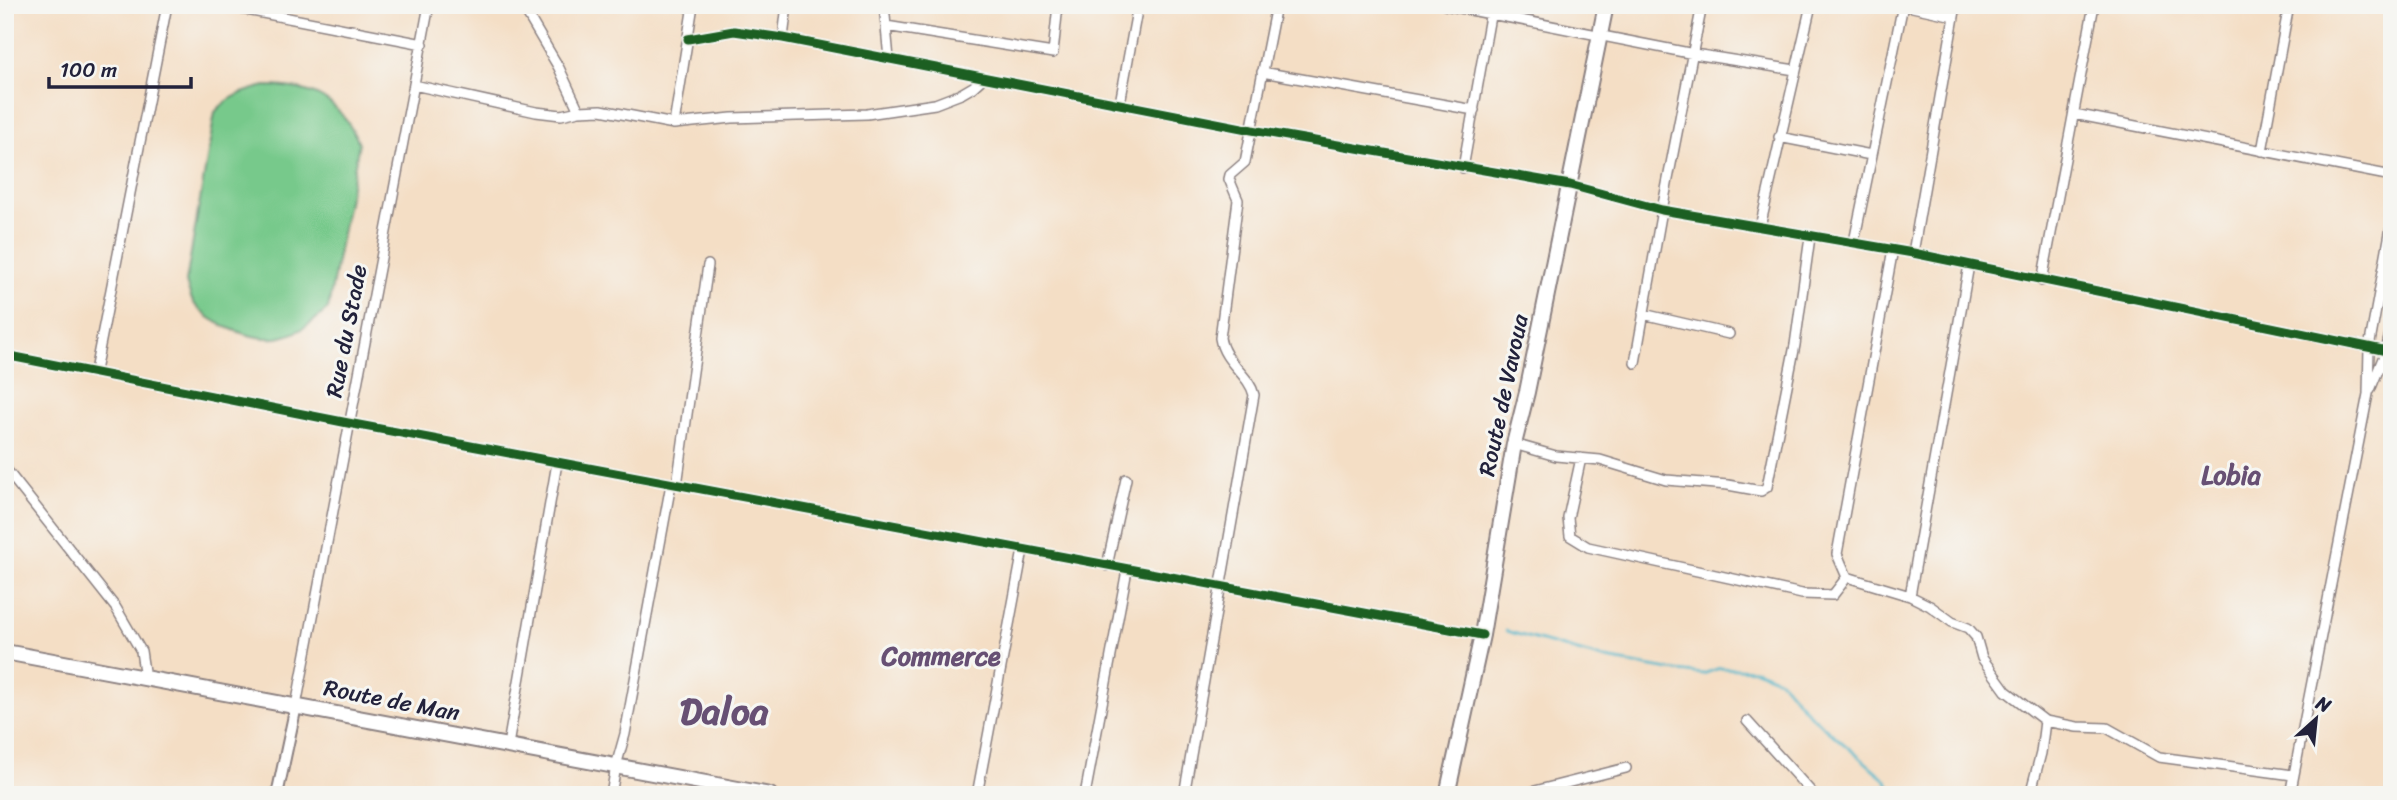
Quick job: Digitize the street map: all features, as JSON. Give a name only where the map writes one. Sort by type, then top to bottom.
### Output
[{"type":"main road","name":"Route de Vavoua","points":[[1447,795],[1482,635],[1514,444],[1530,379],[1606,5]]},
{"type":"main road","name":"Route de Man","points":[[5,652],[769,795]]},
{"type":"street","points":[[94,372],[167,5]]},
{"type":"street","points":[[221,5],[423,44]]},
{"type":"street","name":"Rue du Stade","points":[[296,706],[429,5]]},
{"type":"street","points":[[522,5],[559,68],[579,111]]},
{"type":"street","points":[[674,124],[693,5]]},
{"type":"street","points":[[783,38],[787,5]]},
{"type":"street","points":[[884,5],[889,59]]},
{"type":"street","points":[[886,26],[1054,53],[1058,5]]},
{"type":"street","points":[[1120,103],[1138,5]]},
{"type":"street","points":[[1184,795],[1254,395],[1252,387],[1222,351],[1220,338],[1238,200],[1229,179],[1245,162],[1276,5]]},
{"type":"street","points":[[1445,5],[1492,9],[1600,36],[1795,71]]},
{"type":"street","points":[[1635,363],[1661,210],[1702,5]]},
{"type":"street","points":[[1760,227],[1811,5]]},
{"type":"street","points":[[1854,242],[1903,5],[1954,16]]},
{"type":"street","points":[[1913,253],[1956,5]]},
{"type":"street","points":[[2042,281],[2094,5]]},
{"type":"street","points":[[2262,151],[2289,5]]},
{"type":"street","points":[[1463,168],[1492,9]]},
{"type":"street","points":[[688,40],[734,31],[783,38],[1252,130],[1570,185],[1661,210],[1894,249],[2389,352]]},
{"type":"street","points":[[1262,72],[1474,110]]},
{"type":"street","points":[[414,85],[536,112],[561,115],[601,110],[674,124],[732,118],[867,114],[935,104],[961,94],[983,78]]},
{"type":"street","points":[[2074,114],[2392,176]]},
{"type":"street","points":[[1779,137],[1871,155]]},
{"type":"street","points":[[2290,795],[2368,394],[2370,348],[2392,222]]},
{"type":"street","points":[[1514,444],[1556,456],[1600,460],[1666,480],[1728,485],[1761,491],[1767,487],[1796,345],[1810,237]]},
{"type":"street","points":[[1894,249],[1837,554],[1847,577],[1910,596],[1952,622],[1968,628],[1976,637],[1982,658],[2006,691],[2045,721],[2077,727],[2106,728],[2159,757],[2293,775]]},
{"type":"street","points":[[611,795],[674,485],[708,265]]},
{"type":"street","points":[[1910,596],[1969,265]]},
{"type":"street","points":[[1643,314],[1729,334]]},
{"type":"street","points":[[2368,394],[2389,352],[2392,325]]},
{"type":"street","points":[[5,355],[557,463],[1482,635]]},
{"type":"street","points":[[1581,458],[1568,518],[1570,536],[1588,547],[1802,594],[1832,595],[1847,577]]},
{"type":"street","points":[[508,746],[557,463]]},
{"type":"street","points":[[5,468],[116,608],[141,651],[145,678]]},
{"type":"street","points":[[1107,566],[1126,479]]},
{"type":"street","points":[[976,795],[1023,551]]},
{"type":"street","points":[[1085,795],[1127,570]]},
{"type":"street","points":[[277,795],[296,706]]},
{"type":"street","points":[[1747,721],[1814,795]]},
{"type":"street","points":[[2030,795],[2041,753],[2045,721]]},
{"type":"street","points":[[1519,795],[1626,768]]},
{"type":"green space","points":[[266,86],[298,89],[323,98],[343,116],[359,143],[328,309],[295,333],[271,338],[233,330],[210,318],[193,302],[186,282],[215,112],[238,95]]},
{"type":"waterway","points":[[1506,631],[1606,659],[1703,674],[1720,668],[1756,670],[1780,680],[1810,715],[1885,779],[1896,795]]},
{"type":"cycle path","points":[[688,39],[734,31],[783,38],[1252,130],[1570,185],[1662,210],[1913,253],[2392,352]]},
{"type":"cycle path","points":[[5,355],[348,423],[1482,635]]},
{"type":"district","name":"Lobia","points":[[2231,475]]},
{"type":"district","name":"Commerce","points":[[941,656]]},
{"type":"district","name":"Daloa","points":[[724,711]]}]
